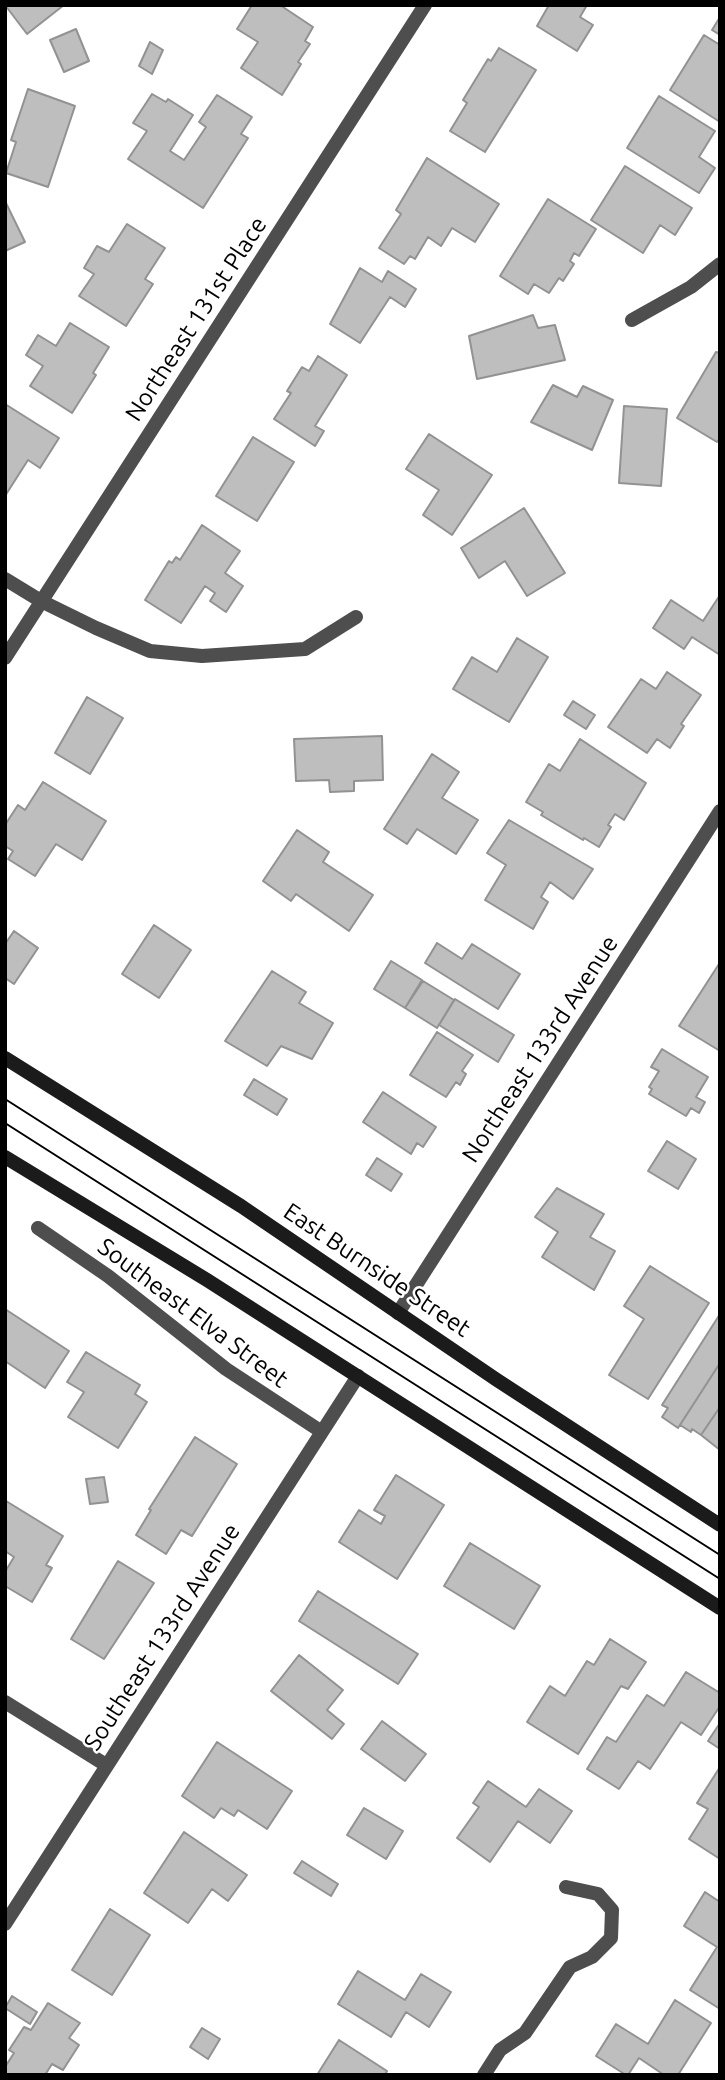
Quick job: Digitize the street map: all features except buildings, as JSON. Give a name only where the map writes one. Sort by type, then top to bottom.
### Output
[{"type":"street","name":"Northeast 131st Place","points":[[5,658],[425,5]]},
{"type":"street","points":[[632,320],[691,287],[720,264]]},
{"type":"street","points":[[5,579],[41,601],[150,651],[202,656],[305,649],[356,617]]},
{"type":"street","name":"Northeast 133rd Avenue","points":[[398,1313],[720,810]]},
{"type":"street","name":"East Burnside Street","points":[[5,1058],[241,1206],[720,1525]]},
{"type":"street","points":[[5,1157],[155,1247],[720,1608]]},
{"type":"street","name":"Southeast Elva Street","points":[[38,1228],[108,1276],[226,1369],[322,1432]]},
{"type":"street","name":"Southeast 133rd Avenue","points":[[5,1924],[358,1376]]},
{"type":"street","points":[[5,1702],[106,1765]]},
{"type":"street","points":[[484,2075],[500,2050],[525,2034],[570,1967],[592,1957],[611,1937],[612,1910],[598,1894],[566,1887]]},
{"type":"tram line","points":[[5,1099],[720,1555]]},
{"type":"tram line","points":[[5,1123],[720,1579]]}]
